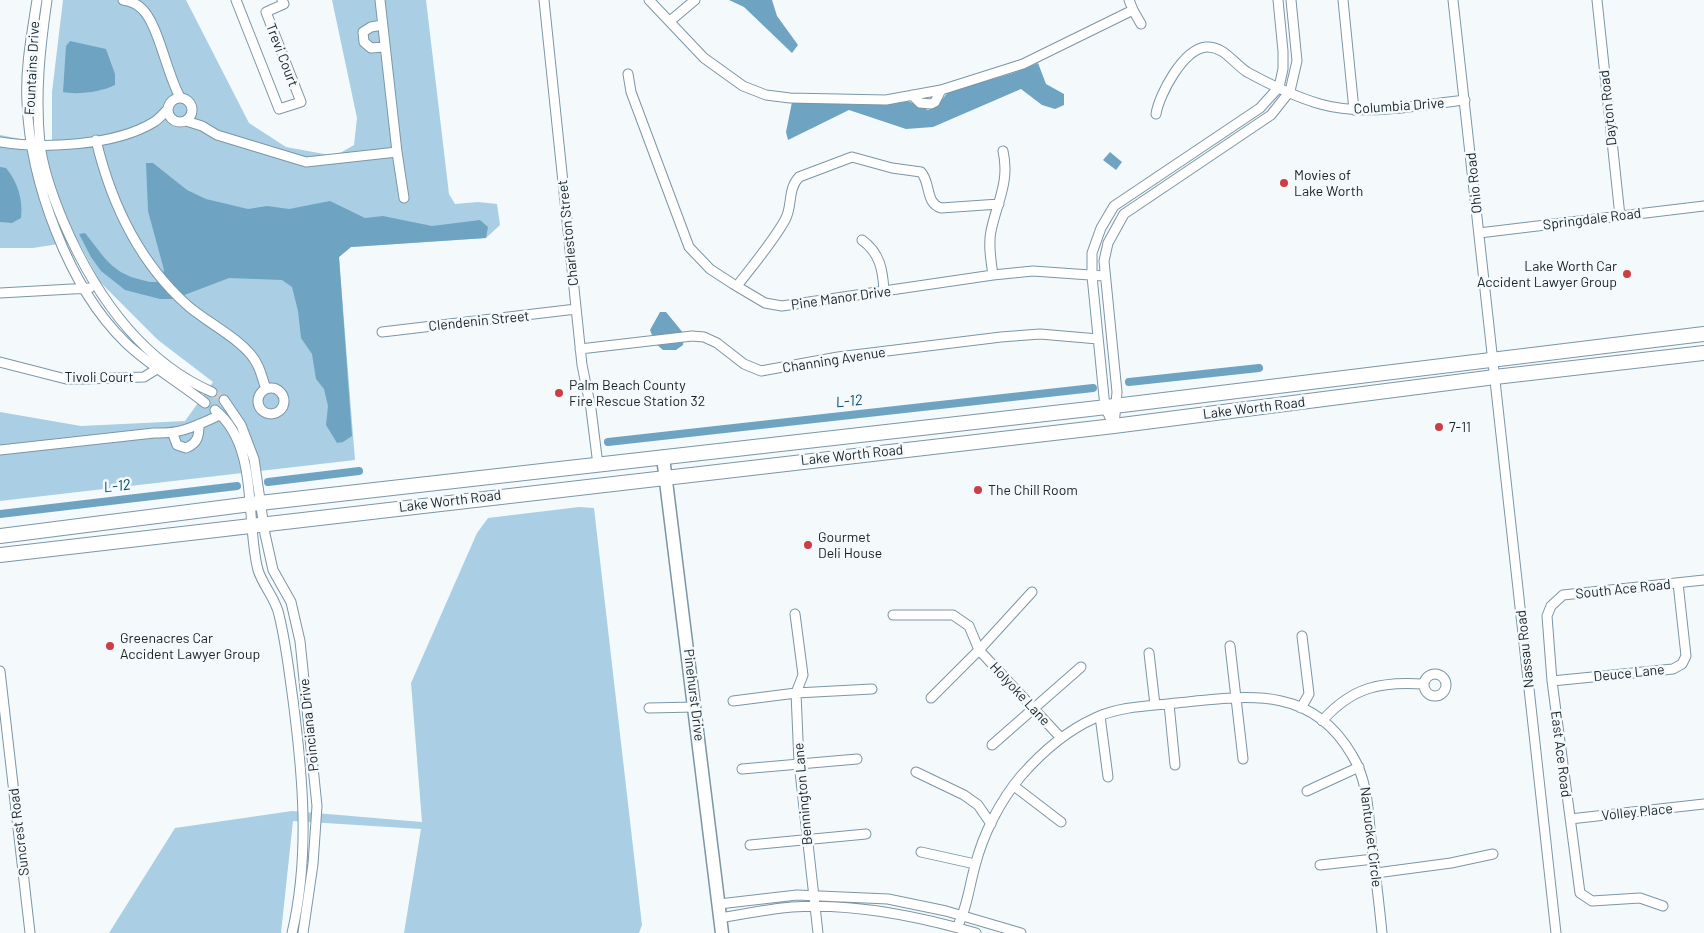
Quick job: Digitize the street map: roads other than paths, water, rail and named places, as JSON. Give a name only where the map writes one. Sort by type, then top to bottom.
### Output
[{"type":"main road","name":"Lake Worth Road","points":[[0,554],[820,458],[1166,420],[1704,334]]},
{"type":"main road","name":"Lake Worth Road","points":[[3,537],[256,504],[1273,386],[1493,367],[1704,352]]},
{"type":"main road","points":[[1166,420],[1218,406],[1262,399],[1273,386]]},
{"type":"main road","points":[[820,458],[830,446],[852,436]]},
{"type":"street","name":"Fountains Drive","points":[[37,0],[27,100],[30,146],[44,201],[73,268],[93,301],[124,341],[156,369],[205,402]]},
{"type":"street","name":"Fountains Drive","points":[[47,0],[37,100],[40,147],[54,198],[82,263],[97,288],[132,334],[166,364],[212,392]]},
{"type":"street","points":[[124,0],[141,8],[151,20],[176,99]]},
{"type":"street","name":"Trevi Court","points":[[236,0],[279,109],[300,102],[266,12],[284,4],[282,0]]},
{"type":"street","points":[[380,0],[384,47],[404,198]]},
{"type":"street","name":"Charleston Street","points":[[544,0],[580,349],[598,465]]},
{"type":"street","points":[[649,0],[704,58],[730,78],[766,95],[790,98],[886,100],[941,90],[1023,64],[1133,10]]},
{"type":"street","points":[[670,21],[695,0]]},
{"type":"street","points":[[1129,0],[1141,24]]},
{"type":"street","points":[[1112,406],[1098,339],[1092,276],[1092,253],[1101,228],[1114,206],[1260,108],[1278,87],[1283,69],[1284,51],[1278,0]]},
{"type":"street","points":[[1114,426],[1104,276],[1104,261],[1108,243],[1124,214],[1270,115],[1290,92],[1297,62],[1291,0]]},
{"type":"street","points":[[1343,0],[1354,110]]},
{"type":"street","name":"Ohio Road","points":[[1453,0],[1480,233],[1493,367]]},
{"type":"street","name":"Dayton Road","points":[[1596,0],[1620,216]]},
{"type":"street","points":[[382,25],[371,27],[363,32],[364,42],[371,48],[384,47]]},
{"type":"street","name":"Columbia Drive","points":[[1156,114],[1158,101],[1184,60],[1192,52],[1201,48],[1217,48],[1248,72],[1317,103],[1354,110],[1465,100]]},
{"type":"street","name":"Pine Manor Drive","points":[[628,74],[631,92],[689,247],[710,269],[765,303],[782,306],[993,275],[1033,272],[1104,276]]},
{"type":"street","points":[[0,142],[52,147],[134,132],[155,122],[176,99]]},
{"type":"street","points":[[176,99],[188,100],[202,126]]},
{"type":"street","points":[[168,109],[170,117],[175,121]]},
{"type":"street","points":[[186,120],[192,110]]},
{"type":"street","points":[[155,122],[186,120],[202,126],[217,135],[306,162],[397,152]]},
{"type":"street","points":[[96,140],[104,172],[118,210],[135,242],[159,275],[187,305],[243,346],[257,363],[266,389]]},
{"type":"street","points":[[993,275],[990,233],[1003,193],[1006,164],[1003,150]]},
{"type":"street","points":[[737,286],[784,222],[791,190],[799,177],[846,157],[921,172],[924,176],[930,199],[936,207],[999,204]]},
{"type":"street","name":"Springdale Road","points":[[1480,233],[1704,206]]},
{"type":"street","points":[[862,240],[874,248],[880,262],[884,292]]},
{"type":"street","points":[[0,293],[97,288]]},
{"type":"street","name":"Clendenin Street","points":[[382,332],[576,310]]},
{"type":"street","name":"Channing Avenue","points":[[580,349],[692,336],[704,337],[717,343],[744,364],[761,371],[838,357],[1001,337],[1040,334],[1098,339]]},
{"type":"street","name":"Tivoli Court","points":[[0,362],[66,379],[144,377],[166,364]]},
{"type":"street","name":"Nassau Road","points":[[1493,367],[1556,933]]},
{"type":"street","points":[[224,400],[246,437],[254,459],[258,524]]},
{"type":"street","points":[[0,450],[154,433],[173,434],[187,431],[217,412],[232,430],[244,462],[256,504]]},
{"type":"street","points":[[173,434],[177,445],[186,448],[196,442],[199,436],[199,424]]},
{"type":"street","points":[[237,442],[246,437]]},
{"type":"street","name":"Pinehurst Drive","points":[[664,457],[722,933]]},
{"type":"street","name":"Poinciana Drive","points":[[258,524],[259,572],[279,612],[300,750],[304,803],[302,870],[292,933]]},
{"type":"street","name":"Poinciana Drive","points":[[258,524],[273,570],[291,602],[300,640],[312,746],[317,806],[313,864],[303,933]]},
{"type":"street","name":"South Ace Road","points":[[1548,610],[1562,595],[1704,580]]},
{"type":"street","name":"Deuce Lane","points":[[1552,681],[1673,669],[1682,664],[1686,656],[1678,583]]},
{"type":"street","points":[[932,698],[980,650],[1032,592]]},
{"type":"street","name":"East Ace Road","points":[[1548,610],[1546,621],[1552,681],[1578,888],[1583,897],[1592,901],[1640,898],[1662,906]]},
{"type":"street","name":"Bennington Lane","points":[[795,614],[803,675],[796,693],[799,762],[806,838],[817,907],[818,933]]},
{"type":"street","name":"Holyoke Lane","points":[[893,615],[953,615],[969,626],[980,650],[1032,709],[1061,738]]},
{"type":"street","points":[[1301,708],[1309,694],[1302,636]]},
{"type":"street","points":[[1230,646],[1243,759]]},
{"type":"street","points":[[1149,653],[1155,706]]},
{"type":"street","points":[[992,745],[1081,667]]},
{"type":"street","name":"Suncrest Road","points":[[0,671],[30,933]]},
{"type":"street","points":[[1322,721],[1340,703],[1367,688],[1386,683],[1424,684]]},
{"type":"street","points":[[733,701],[796,693],[872,689]]},
{"type":"street","name":"Nantucket Circle","points":[[957,927],[963,916],[975,864],[990,824],[1014,786],[1034,761],[1061,738],[1100,716],[1122,710],[1211,700],[1267,697],[1301,708],[1322,721],[1345,744],[1359,767],[1366,788],[1376,873],[1380,933]]},
{"type":"street","points":[[1169,704],[1175,765]]},
{"type":"street","points":[[649,708],[695,707]]},
{"type":"street","points":[[1100,716],[1108,776]]},
{"type":"street","points":[[742,769],[799,762],[857,759]]},
{"type":"street","points":[[1307,791],[1359,767]]},
{"type":"street","points":[[916,772],[964,795],[978,805],[990,824]]},
{"type":"street","points":[[1014,786],[1061,822]]},
{"type":"street","name":"Volley Place","points":[[1570,819],[1704,804]]},
{"type":"street","points":[[750,846],[806,838],[866,834]]},
{"type":"street","points":[[921,852],[975,864]]},
{"type":"street","points":[[1376,873],[1451,863],[1493,854]]},
{"type":"street","points":[[1320,864],[1374,859]]},
{"type":"street","points":[[719,904],[814,895],[888,899],[963,916],[1004,931],[1022,933]]},
{"type":"street","points":[[720,918],[792,907],[817,907],[893,914],[957,927],[976,933]]},
{"type":"waterway","name":"L-12","points":[[1129,382],[1259,368]]},
{"type":"waterway","name":"L-12","points":[[608,442],[1093,388]]},
{"type":"waterway","name":"L-12","points":[[268,482],[359,471]]},
{"type":"waterway","name":"L-12","points":[[0,514],[237,486]]},
{"type":"tunnel","points":[[212,392],[224,400]]},
{"type":"place","name":"Movies of Lake Worth","points":[[1284,183]]},
{"type":"place","name":"Lake Worth Car Accident Lawyer Group","points":[[1627,274]]},
{"type":"place","name":"Palm Beach County Fire Rescue Station 32","points":[[559,393]]},
{"type":"place","name":"7-11","points":[[1439,427]]},
{"type":"place","name":"The Chill Room","points":[[978,490]]},
{"type":"place","name":"Gourmet Deli House","points":[[808,545]]},
{"type":"place","name":"Greenacres Car Accident Lawyer Group","points":[[110,646]]}]
